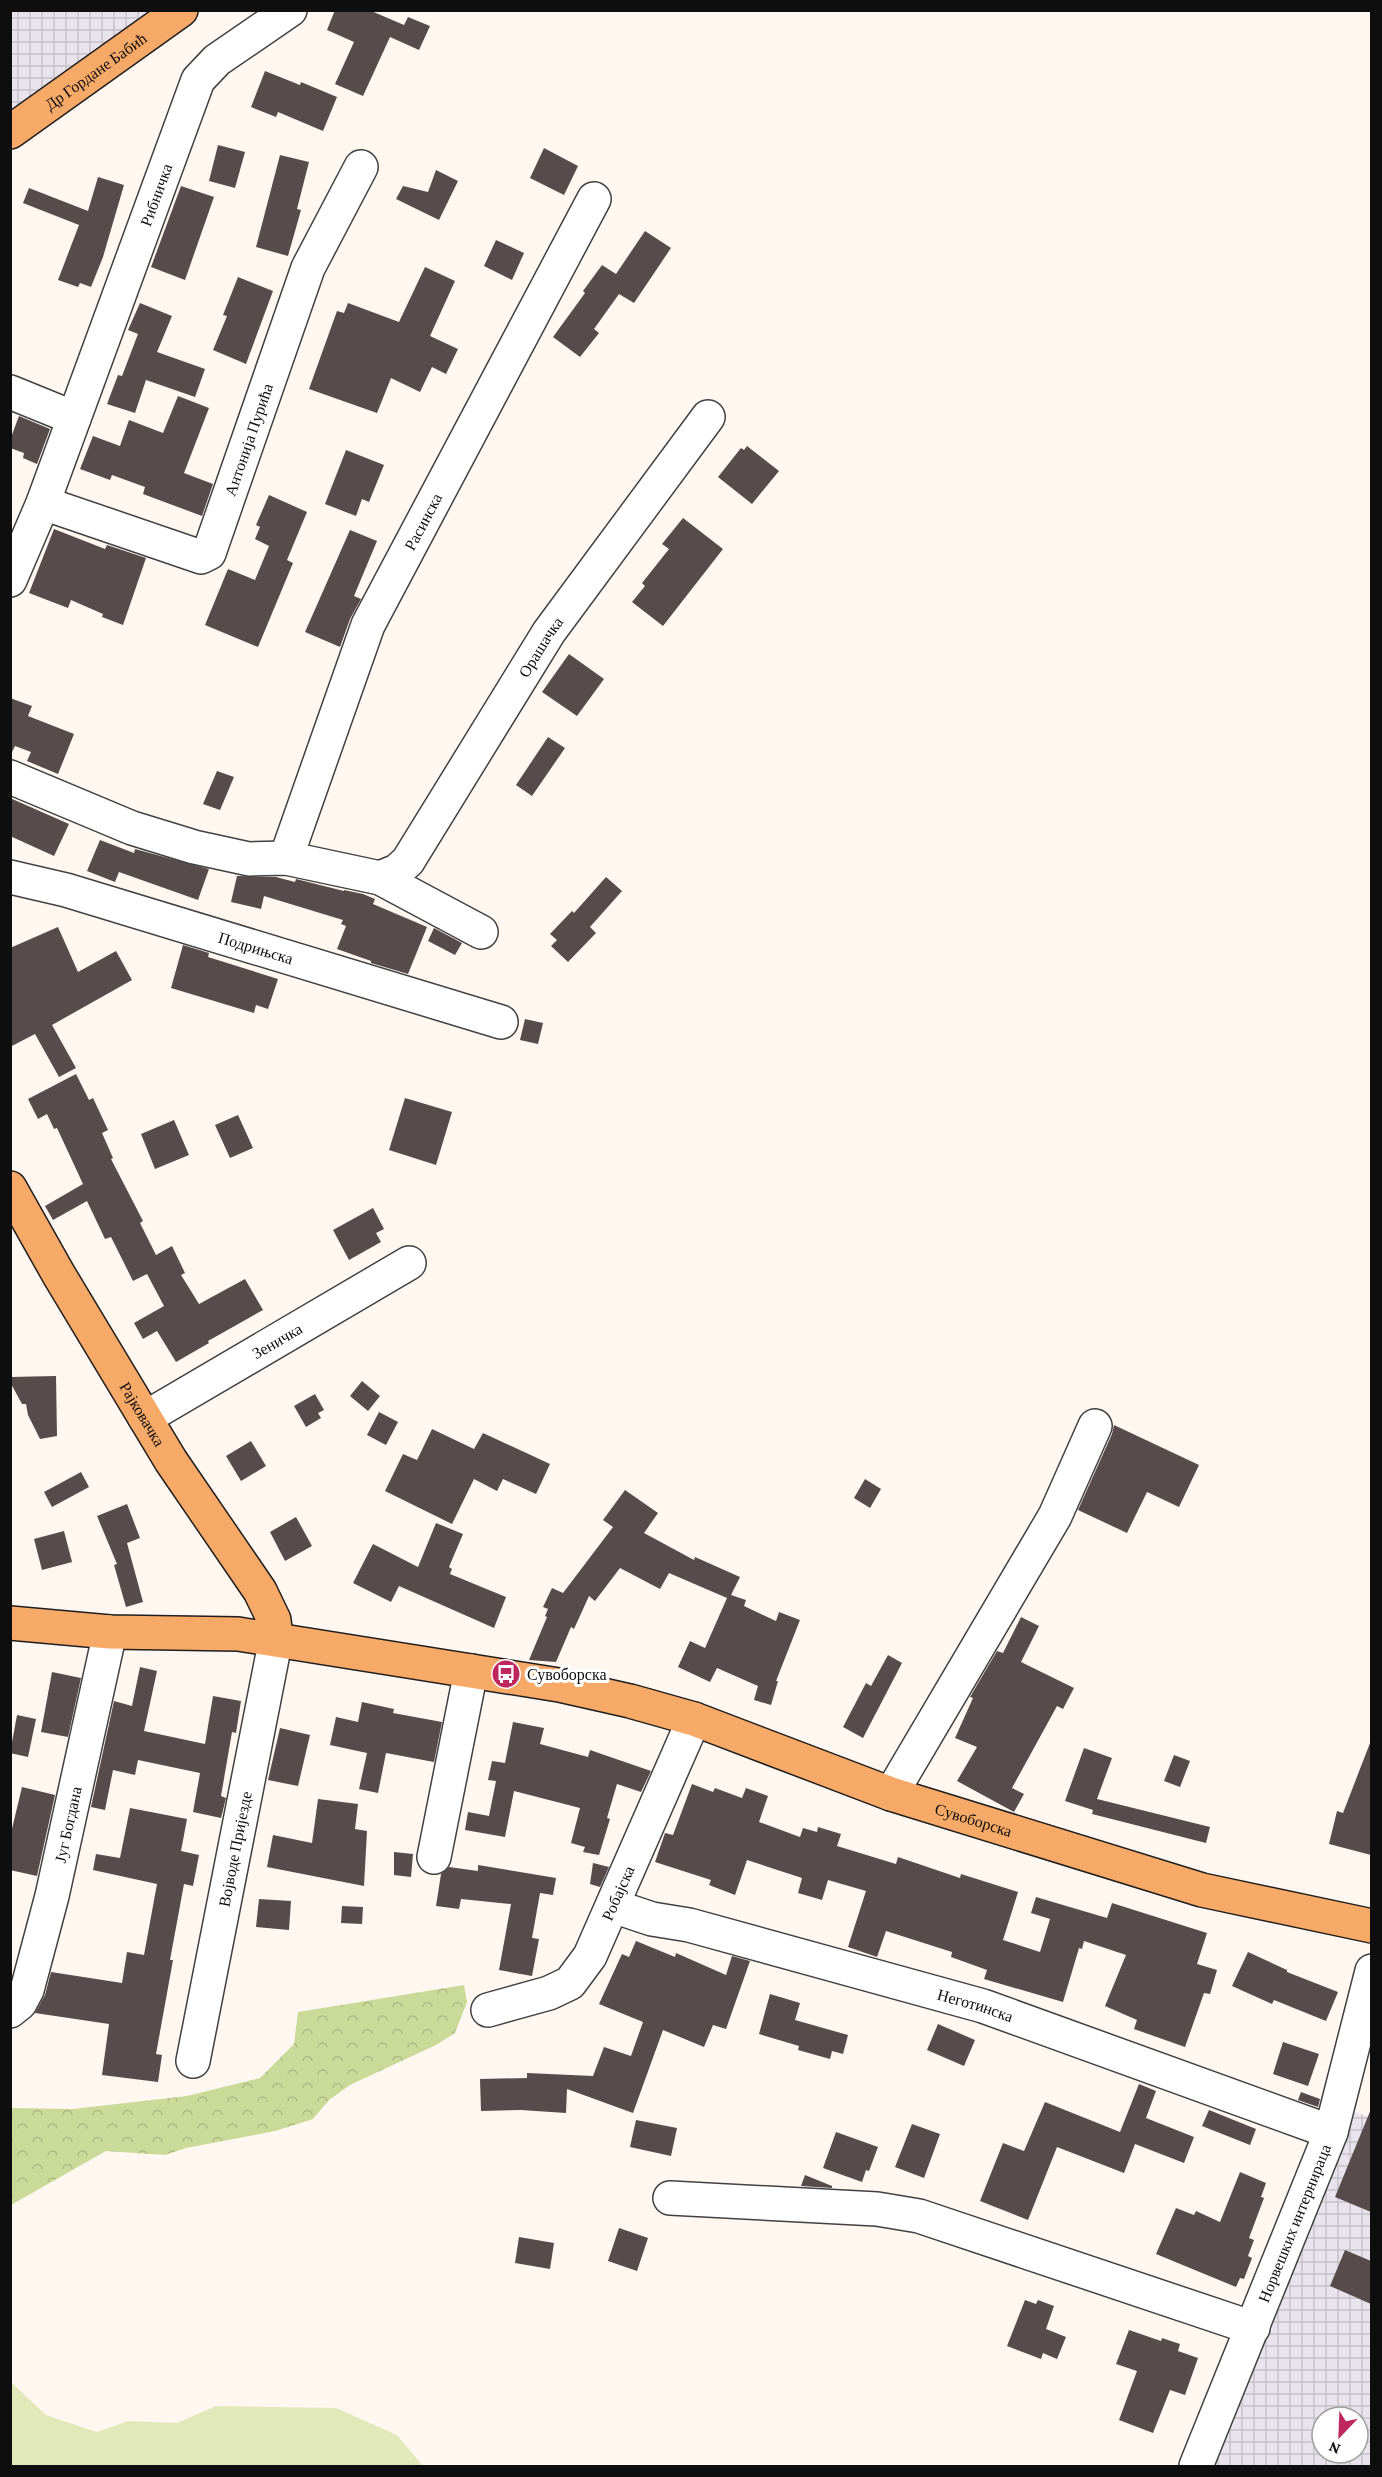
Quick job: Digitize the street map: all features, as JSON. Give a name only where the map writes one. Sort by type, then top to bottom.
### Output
[{"type":"main road","name":"Др Гордане Бабић","points":[[10,132],[181,10]]},
{"type":"main road","name":"Рајковачка","points":[[10,1188],[59,1275],[171,1461],[260,1591],[274,1620],[276,1638]]},
{"type":"main road","name":"Сувоборска","points":[[10,1623],[111,1632],[229,1633],[276,1638],[559,1685],[630,1701],[694,1719],[891,1794],[1202,1890],[1371,1926]]},
{"type":"street","name":"Рибничка","points":[[10,580],[43,503],[198,80],[217,60],[290,10]]},
{"type":"street","name":"Антонија Пурића","points":[[43,503],[201,557],[208,553],[308,268],[361,167]]},
{"type":"street","name":"Расинска","points":[[286,858],[368,625],[594,199]]},
{"type":"street","points":[[10,392],[74,418]]},
{"type":"street","name":"Орашачка","points":[[380,878],[396,871],[408,861],[549,632],[708,417]]},
{"type":"street","points":[[10,777],[132,828],[194,847],[249,859],[286,858],[380,878],[481,932]]},
{"type":"street","name":"Подрињска","points":[[10,877],[66,890],[501,1022]]},
{"type":"street","name":"Зеничка","points":[[145,1418],[409,1263]]},
{"type":"street","points":[[891,1794],[1055,1516],[1095,1426]]},
{"type":"street","name":"Југ Богдана","points":[[10,2011],[20,2003],[27,1990],[52,1896],[111,1632]]},
{"type":"street","name":"Војводе Пријезде","points":[[193,2061],[276,1638]]},
{"type":"street","points":[[434,1857],[471,1671]]},
{"type":"street","name":"Робајска","points":[[488,2010],[549,1993],[570,1983],[591,1956],[694,1719]]},
{"type":"street","name":"Неготинска","points":[[613,1906],[652,1919],[688,1925],[983,2006],[1330,2132]]},
{"type":"street","name":"Норвешких интернираца","points":[[1196,2466],[1330,2132],[1371,1971]]},
{"type":"street","points":[[670,2198],[877,2210],[919,2216],[1252,2328]]},
{"type":"shaded area","points":[[11,11],[161,11],[11,111]]},
{"type":"shaded area","points":[[1337,2105],[1371,2118],[1371,2466],[1196,2466]]},
{"type":"green space","points":[[464,1985],[467,2002],[455,2033],[436,2045],[350,2085],[329,2100],[313,2119],[275,2131],[186,2148],[165,2155],[106,2151],[11,2205],[11,2108],[73,2109],[187,2096],[260,2078],[294,2044],[298,2012]]},
{"type":"green space","points":[[10,2381],[46,2415],[97,2432],[128,2421],[177,2423],[216,2406],[336,2408],[397,2435],[423,2466],[11,2466]]},
{"type":"building","points":[[335,10],[369,10],[404,25],[408,17],[430,26],[419,50],[390,37],[363,96],[335,84],[354,42],[327,30]]},
{"type":"building","points":[[265,71],[300,85],[301,82],[337,97],[323,131],[278,112],[276,117],[251,107]]},
{"type":"building","points":[[218,145],[245,152],[235,188],[209,181]]},
{"type":"building","points":[[544,148],[578,166],[564,195],[530,178]]},
{"type":"building","points":[[280,155],[309,162],[297,209],[301,210],[288,256],[256,247]]},
{"type":"building","points":[[436,170],[458,181],[439,220],[396,199],[403,186],[428,192]]},
{"type":"building","points":[[98,177],[124,185],[103,257],[91,287],[80,283],[78,287],[58,280],[79,225],[23,203],[29,188],[88,211]]},
{"type":"building","points":[[181,186],[214,197],[185,280],[151,267]]},
{"type":"building","points":[[645,231],[671,248],[634,303],[619,294],[594,329],[599,333],[580,357],[553,337],[602,265],[616,274]]},
{"type":"building","points":[[496,240],[524,253],[512,280],[484,266]]},
{"type":"building","points":[[425,267],[455,281],[430,336],[458,349],[446,374],[432,367],[420,392],[391,378],[377,413],[309,389],[337,311],[344,313],[348,303],[399,322]]},
{"type":"building","points":[[238,277],[273,291],[246,364],[213,350],[227,316],[223,315]]},
{"type":"building","points":[[140,303],[172,316],[157,352],[205,369],[195,397],[146,380],[135,413],[107,404],[118,375],[122,376],[138,334],[128,330]]},
{"type":"building","points":[[178,396],[209,408],[184,473],[213,484],[202,516],[143,494],[145,487],[112,475],[110,480],[80,469],[93,436],[120,446],[129,420],[163,433]]},
{"type":"building","points":[[19,416],[50,429],[37,464],[23,458],[24,453],[10,448],[10,440]]},
{"type":"building","points":[[747,446],[779,471],[752,504],[718,477],[741,448],[744,450]]},
{"type":"building","points":[[346,450],[384,465],[369,502],[362,499],[356,516],[325,504]]},
{"type":"building","points":[[269,495],[307,512],[287,560],[293,563],[258,647],[205,625],[228,569],[255,580],[269,546],[255,539],[260,527],[256,525]]},
{"type":"building","points":[[683,518],[723,549],[663,626],[632,602],[645,586],[642,583],[669,549],[662,544]]},
{"type":"building","points":[[54,529],[105,549],[107,545],[146,558],[123,625],[102,617],[103,614],[71,600],[68,608],[29,593]]},
{"type":"building","points":[[350,530],[377,541],[354,596],[361,599],[350,619],[340,647],[305,632]]},
{"type":"building","points":[[569,654],[604,679],[577,716],[542,692]]},
{"type":"building","points":[[10,698],[32,706],[28,716],[74,734],[58,774],[27,761],[31,752],[15,746],[10,756]]},
{"type":"building","points":[[548,737],[565,748],[532,796],[516,785]]},
{"type":"building","points":[[217,771],[234,777],[220,810],[203,804]]},
{"type":"building","points":[[10,798],[69,824],[54,856],[10,836]]},
{"type":"building","points":[[100,840],[134,853],[135,849],[209,869],[198,900],[119,872],[115,882],[87,871]]},
{"type":"building","points":[[237,876],[276,877],[295,882],[296,879],[363,894],[375,899],[373,904],[427,927],[408,974],[371,963],[371,961],[337,949],[346,926],[341,924],[343,920],[264,896],[261,909],[231,902]]},
{"type":"building","points":[[606,877],[622,891],[590,927],[596,933],[568,962],[551,946],[557,940],[550,934],[572,911],[574,913]]},
{"type":"building","points":[[58,927],[78,972],[116,951],[132,980],[52,1025],[76,1068],[59,1077],[35,1034],[10,1047],[10,948]]},
{"type":"building","points":[[434,928],[462,943],[455,955],[428,941]]},
{"type":"building","points":[[183,945],[209,953],[208,957],[278,979],[268,1009],[256,1005],[254,1013],[171,988]]},
{"type":"building","points":[[525,1019],[543,1023],[538,1044],[520,1040]]},
{"type":"building","points":[[76,1074],[89,1100],[93,1098],[108,1130],[102,1133],[113,1158],[111,1159],[143,1221],[140,1223],[156,1255],[172,1246],[185,1273],[181,1275],[199,1304],[245,1279],[263,1310],[176,1362],[157,1331],[143,1339],[134,1323],[164,1306],[147,1274],[133,1281],[111,1237],[105,1239],[87,1201],[53,1220],[45,1206],[83,1184],[57,1128],[54,1129],[47,1114],[38,1119],[28,1099]]},
{"type":"building","points":[[405,1098],[452,1112],[436,1165],[389,1150]]},
{"type":"building","points":[[238,1115],[253,1148],[230,1158],[215,1125]]},
{"type":"building","points":[[174,1120],[189,1155],[155,1169],[141,1134]]},
{"type":"building","points":[[373,1208],[384,1229],[376,1233],[381,1242],[349,1260],[333,1230]]},
{"type":"building","points":[[56,1376],[57,1436],[40,1439],[28,1415],[26,1404],[22,1404],[10,1382],[10,1377]]},
{"type":"building","points":[[362,1381],[380,1396],[368,1411],[350,1396]]},
{"type":"building","points":[[315,1394],[324,1410],[318,1413],[321,1418],[306,1427],[294,1406]]},
{"type":"building","points":[[379,1412],[398,1422],[386,1445],[367,1435]]},
{"type":"building","points":[[1114,1425],[1199,1465],[1179,1507],[1147,1492],[1127,1533],[1078,1510]]},
{"type":"building","points":[[432,1429],[474,1449],[483,1433],[550,1464],[536,1494],[503,1479],[497,1491],[474,1479],[452,1524],[385,1491],[403,1454],[417,1460]]},
{"type":"building","points":[[251,1441],[266,1466],[241,1481],[226,1456]]},
{"type":"building","points":[[81,1472],[89,1487],[52,1507],[44,1492]]},
{"type":"building","points":[[865,1479],[881,1489],[870,1508],[854,1498]]},
{"type":"building","points":[[625,1490],[658,1513],[644,1533],[694,1560],[695,1557],[740,1577],[731,1595],[746,1600],[744,1606],[776,1621],[779,1612],[800,1620],[776,1681],[778,1681],[771,1705],[754,1700],[758,1686],[717,1668],[710,1682],[678,1667],[690,1641],[705,1648],[727,1598],[669,1573],[660,1589],[620,1568],[595,1601],[589,1596],[574,1629],[571,1627],[556,1662],[529,1660],[547,1617],[545,1616],[548,1609],[543,1607],[552,1588],[563,1593],[613,1527],[603,1520]]},
{"type":"building","points":[[127,1504],[140,1538],[127,1543],[143,1602],[126,1607],[114,1565],[117,1564],[97,1516]]},
{"type":"building","points":[[296,1517],[312,1546],[285,1561],[270,1532]]},
{"type":"building","points":[[436,1523],[463,1534],[449,1567],[452,1569],[450,1574],[506,1597],[494,1628],[399,1586],[391,1602],[353,1583],[373,1544],[418,1567]]},
{"type":"building","points":[[64,1531],[72,1562],[42,1570],[34,1539]]},
{"type":"building","points":[[1021,1617],[1039,1626],[1021,1662],[1074,1688],[1063,1709],[1057,1706],[1012,1788],[1024,1794],[1014,1812],[957,1781],[977,1747],[955,1738],[973,1698],[970,1697],[997,1651],[1003,1653]]},
{"type":"building","points":[[888,1655],[902,1663],[863,1738],[843,1727],[866,1683],[871,1686]]},
{"type":"building","points":[[140,1667],[157,1671],[144,1731],[205,1744],[213,1696],[241,1701],[236,1733],[232,1732],[221,1796],[226,1798],[221,1818],[193,1812],[200,1773],[138,1760],[135,1775],[113,1770],[105,1810],[91,1807],[114,1701],[132,1706]]},
{"type":"building","points":[[52,1672],[81,1678],[68,1737],[41,1732]]},
{"type":"building","points":[[362,1702],[394,1709],[393,1713],[442,1722],[434,1762],[386,1753],[378,1793],[359,1789],[367,1753],[330,1745],[336,1717],[358,1722]]},
{"type":"building","points":[[17,1715],[36,1719],[28,1757],[10,1753]]},
{"type":"building","points":[[513,1722],[544,1728],[540,1744],[588,1757],[590,1750],[651,1771],[641,1792],[617,1784],[607,1818],[610,1819],[599,1855],[583,1852],[585,1847],[571,1843],[580,1808],[514,1791],[505,1837],[465,1830],[468,1812],[489,1816],[496,1781],[488,1780],[492,1761],[505,1763]]},
{"type":"building","points":[[280,1728],[310,1735],[298,1786],[268,1780]]},
{"type":"building","points":[[1370,1743],[1371,1855],[1329,1844],[1337,1811],[1343,1813]]},
{"type":"building","points":[[1084,1748],[1112,1758],[1097,1799],[1210,1827],[1206,1843],[1092,1814],[1093,1810],[1065,1801]]},
{"type":"building","points":[[1174,1755],[1190,1761],[1180,1787],[1164,1781]]},
{"type":"building","points":[[692,1784],[713,1792],[715,1788],[742,1798],[746,1788],[768,1796],[759,1822],[800,1837],[803,1828],[817,1832],[818,1827],[841,1834],[837,1846],[896,1864],[898,1857],[960,1878],[961,1874],[1018,1892],[1003,1940],[1040,1952],[1050,1919],[1031,1913],[1036,1897],[1107,1918],[1112,1903],[1207,1933],[1197,1964],[1217,1970],[1210,1994],[1204,1993],[1185,2047],[1134,2029],[1137,2020],[1105,2006],[1126,1955],[1084,1941],[1082,1949],[1079,1948],[1063,2002],[984,1979],[987,1970],[951,1957],[952,1952],[886,1931],[877,1957],[848,1947],[866,1891],[828,1880],[822,1900],[798,1893],[802,1878],[747,1860],[735,1895],[709,1885],[711,1880],[655,1862],[665,1833],[673,1835]]},
{"type":"building","points":[[22,1787],[55,1795],[37,1876],[10,1870],[10,1837]]},
{"type":"building","points":[[318,1799],[358,1804],[355,1829],[367,1831],[364,1886],[267,1867],[273,1835],[312,1843]]},
{"type":"building","points":[[130,1808],[187,1819],[181,1851],[199,1855],[193,1886],[184,1884],[170,1960],[173,1960],[156,2054],[162,2055],[158,2082],[102,2075],[109,2024],[35,2013],[45,1995],[51,1972],[122,1983],[127,1952],[144,1955],[157,1884],[93,1870],[96,1854],[120,1858]]},
{"type":"building","points":[[394,1852],[413,1854],[411,1877],[394,1875]]},
{"type":"building","points":[[593,1863],[609,1867],[600,1887],[590,1884]]},
{"type":"building","points":[[478,1865],[556,1878],[553,1895],[540,1893],[532,1938],[539,1939],[532,1976],[499,1970],[511,1904],[461,1899],[459,1909],[436,1906],[441,1874],[449,1867],[478,1871]]},
{"type":"building","points":[[259,1899],[291,1901],[289,1930],[256,1927]]},
{"type":"building","points":[[342,1906],[363,1907],[362,1924],[341,1923]]},
{"type":"building","points":[[636,1941],[675,1957],[676,1953],[726,1975],[732,1956],[750,1961],[726,2029],[713,2025],[704,2047],[663,2030],[633,2113],[567,2089],[566,2113],[521,2110],[481,2111],[480,2079],[527,2078],[527,2073],[593,2076],[604,2047],[631,2056],[643,2022],[599,2004],[622,1954],[629,1957]]},
{"type":"building","points":[[1248,1952],[1287,1972],[1338,1992],[1326,2021],[1274,2000],[1272,2004],[1232,1986]]},
{"type":"building","points":[[770,1994],[800,2003],[795,2020],[848,2035],[843,2054],[832,2051],[830,2059],[798,2050],[799,2046],[759,2034]]},
{"type":"building","points":[[938,2024],[975,2040],[964,2066],[927,2050]]},
{"type":"building","points":[[1283,2042],[1319,2054],[1308,2086],[1273,2074]]},
{"type":"building","points":[[1139,2084],[1156,2091],[1146,2118],[1194,2137],[1184,2163],[1135,2144],[1124,2173],[1057,2147],[1028,2220],[980,2201],[1003,2143],[1024,2151],[1045,2102],[1120,2132]]},
{"type":"building","points":[[1301,2092],[1320,2099],[1318,2107],[1298,2100]]},
{"type":"building","points":[[1371,2109],[1371,2212],[1335,2197]]},
{"type":"building","points":[[1209,2110],[1256,2129],[1250,2145],[1202,2126]]},
{"type":"building","points":[[636,2120],[677,2128],[671,2156],[630,2147]]},
{"type":"building","points":[[912,2124],[940,2134],[924,2178],[895,2167]]},
{"type":"building","points":[[836,2132],[878,2147],[862,2182],[823,2168]]},
{"type":"building","points":[[1240,2172],[1266,2183],[1261,2197],[1264,2198],[1249,2238],[1254,2240],[1248,2256],[1252,2258],[1244,2279],[1240,2278],[1236,2287],[1156,2254],[1176,2208],[1194,2215],[1196,2211],[1220,2222]]},
{"type":"building","points":[[805,2175],[832,2186],[832,2188],[801,2186]]},
{"type":"building","points":[[619,2228],[648,2238],[637,2271],[608,2261]]},
{"type":"building","points":[[519,2237],[554,2243],[550,2269],[515,2263]]},
{"type":"building","points":[[1345,2250],[1371,2261],[1371,2304],[1330,2286]]},
{"type":"building","points":[[1025,2300],[1036,2304],[1038,2300],[1054,2306],[1046,2329],[1066,2337],[1057,2359],[1043,2353],[1041,2359],[1007,2346]]},
{"type":"building","points":[[1129,2330],[1161,2341],[1162,2338],[1180,2344],[1178,2351],[1198,2358],[1185,2395],[1170,2390],[1153,2433],[1119,2420],[1137,2371],[1116,2364]]},
{"type":"place","name":"Сувоборска","points":[[506,1674]]}]
